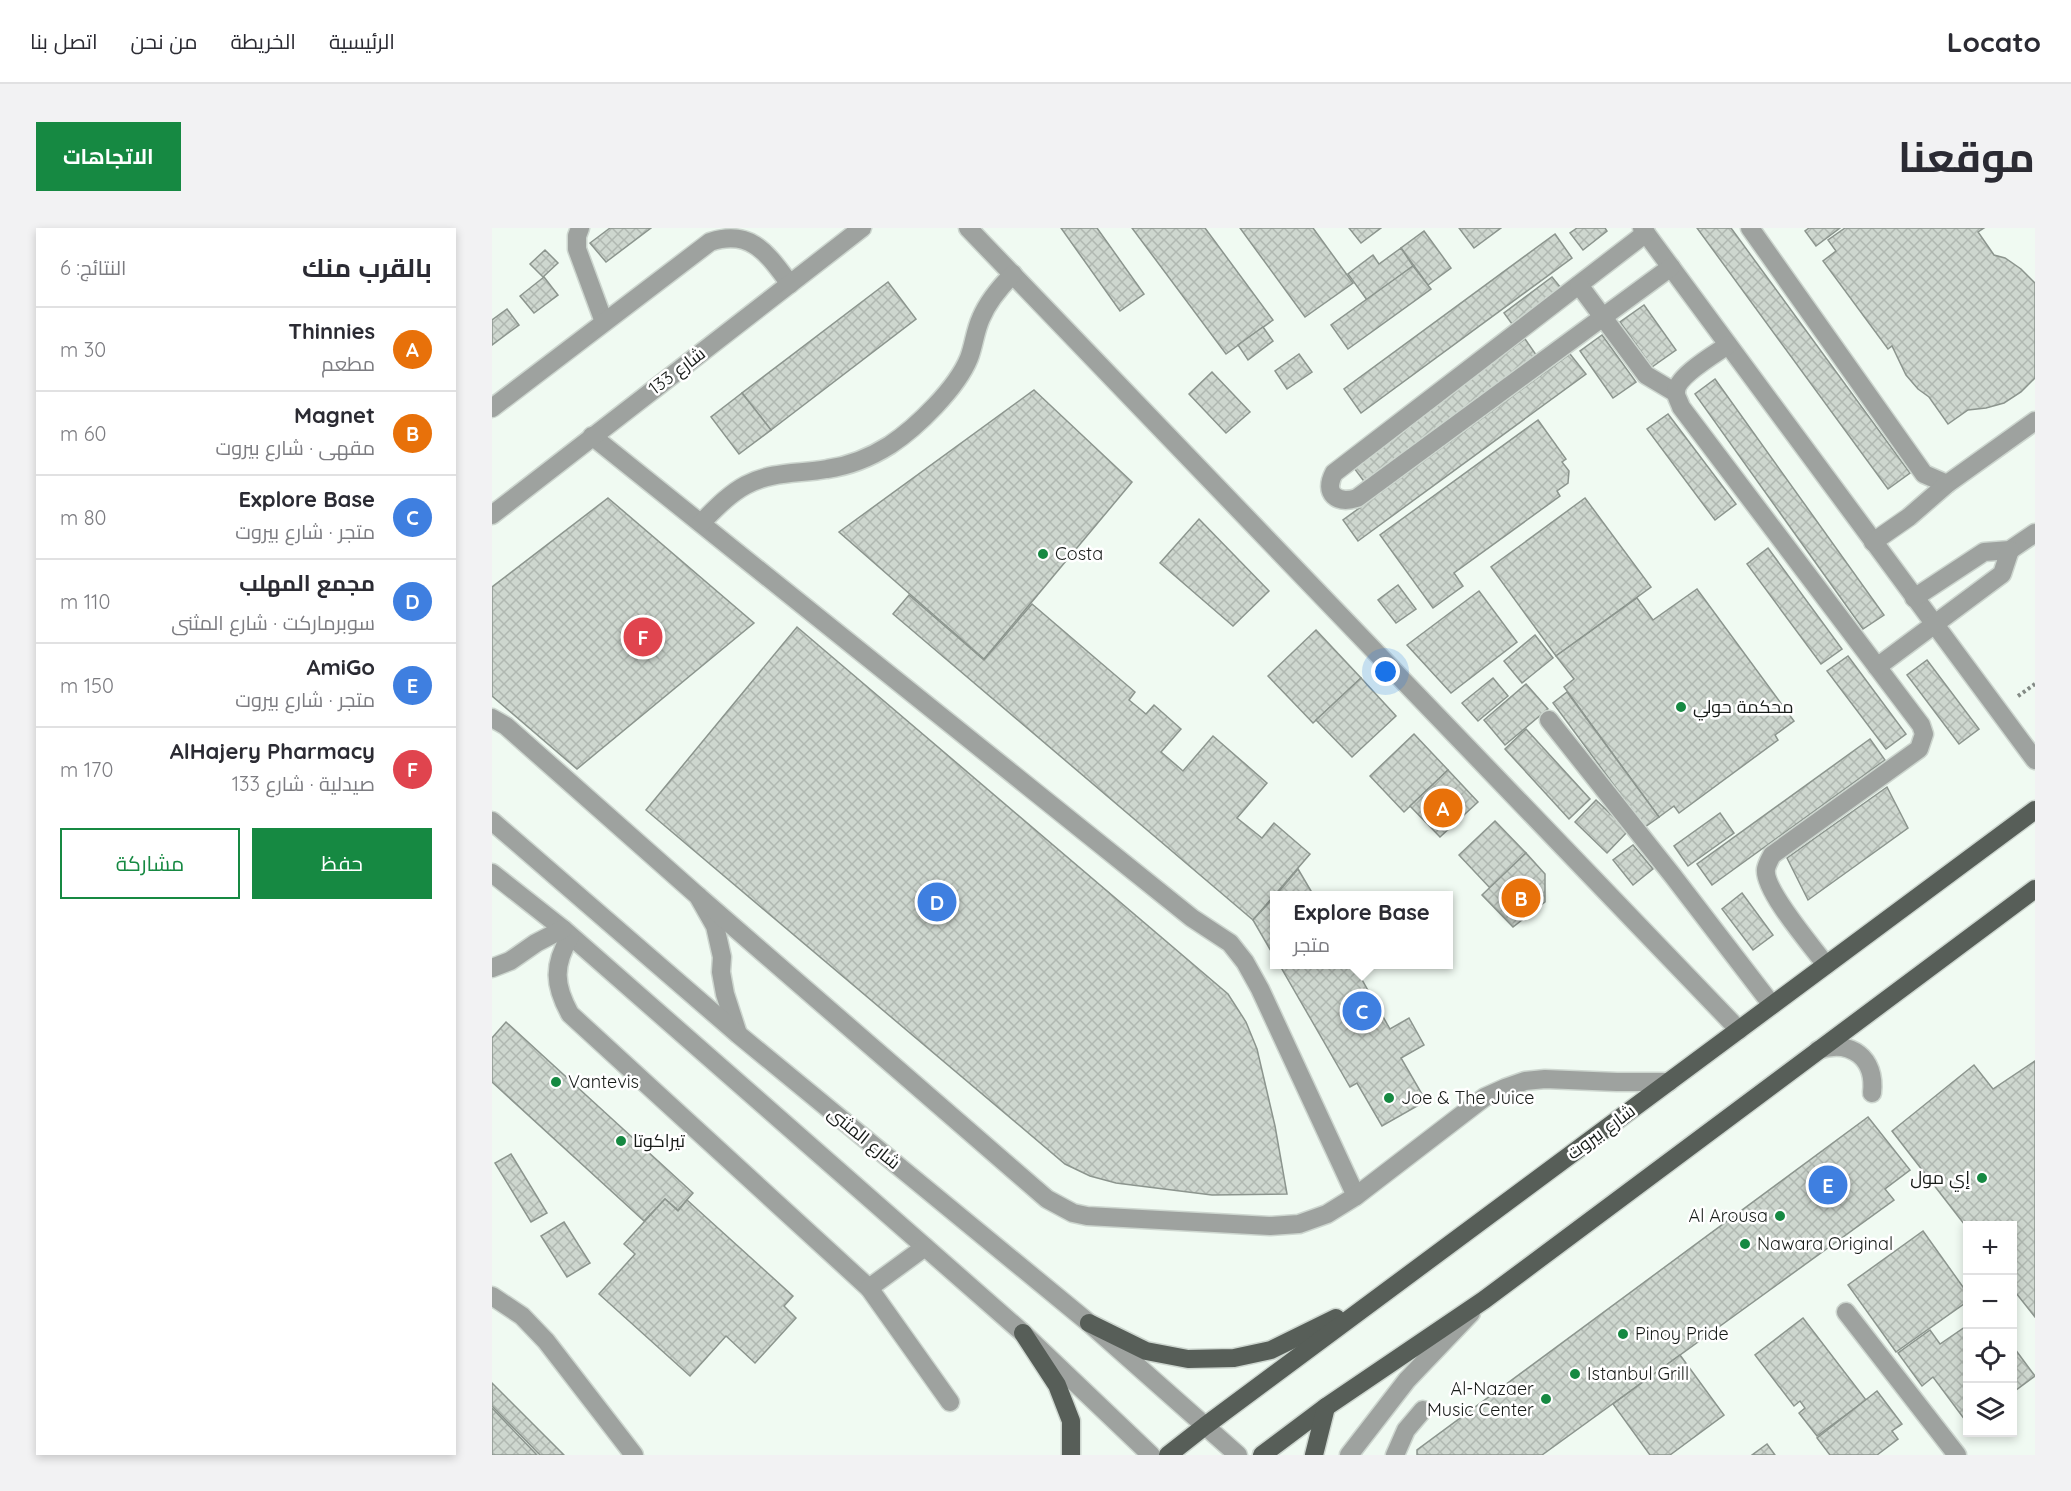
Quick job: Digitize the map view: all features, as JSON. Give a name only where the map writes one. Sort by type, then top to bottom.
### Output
[{"type":"main road","name":"شارع بيروت","points":[[1168,1455],[2035,810]]},
{"type":"main road","points":[[1262,1455],[1326,1407],[1484,1300],[2035,890]]},
{"type":"main road","points":[[1089,1323],[1146,1351],[1188,1359],[1234,1358],[1271,1350],[1378,1297]]},
{"type":"main road","points":[[1023,1333],[1057,1385],[1071,1421],[1071,1455]]},
{"type":"main road","points":[[1314,1455],[1326,1407]]},
{"type":"street","points":[[580,228],[577,236],[577,249],[604,322]]},
{"type":"street","name":"شارع 133","points":[[492,515],[862,228]]},
{"type":"street","points":[[968,228],[1739,1030]]},
{"type":"street","points":[[1750,228],[1924,474],[1947,484]]},
{"type":"street","points":[[1671,267],[1357,498],[1339,500],[1333,496],[1330,480],[1334,473],[1580,285],[1644,230],[2035,760]]},
{"type":"street","points":[[492,408],[720,236],[746,235],[758,243],[790,284]]},
{"type":"street","points":[[701,523],[731,494],[747,484],[783,473],[825,470],[848,465],[890,445],[909,431],[950,390],[961,374],[970,356],[980,319],[989,303],[1013,274]]},
{"type":"street","points":[[1580,285],[1646,375],[1676,393]]},
{"type":"street","points":[[1728,345],[1685,376],[1678,384],[1676,393],[1681,407],[1921,725],[1924,734],[1919,749],[1772,855],[1766,868],[1767,882],[1774,895],[1826,965]]},
{"type":"street","points":[[1873,542],[1947,484],[2035,421]]},
{"type":"street","points":[[592,436],[1192,918],[1230,943],[1245,962],[1260,989],[1356,1196]]},
{"type":"street","points":[[1914,598],[1984,552],[2010,550],[2035,532]]},
{"type":"street","points":[[1877,667],[2002,574],[2010,550]]},
{"type":"street","points":[[492,718],[506,726],[1047,1199],[1072,1213],[1087,1216],[1270,1226],[1299,1224],[1327,1214],[1356,1196],[1485,1097],[1504,1088],[1525,1081],[1545,1079],[1669,1082]]},
{"type":"street","points":[[1549,720],[1772,1005]]},
{"type":"street","name":"شارع المثنى","points":[[492,821],[739,1035],[1089,1323],[1238,1455]]},
{"type":"street","points":[[492,873],[567,933],[1023,1333],[1151,1455]]},
{"type":"street","points":[[698,896],[715,926],[722,957],[721,972],[725,994],[739,1035]]},
{"type":"street","points":[[492,969],[510,961],[536,943],[567,933]]},
{"type":"street","points":[[567,933],[558,967],[558,983],[562,999],[570,1014],[868,1288],[950,1402]]},
{"type":"street","points":[[1818,1050],[1839,1046],[1859,1054],[1867,1062],[1872,1072],[1872,1093]]},
{"type":"street","points":[[868,1288],[925,1247]]},
{"type":"street","points":[[492,1296],[522,1317],[546,1341],[634,1455]]},
{"type":"street","points":[[1349,1455],[1407,1380],[1484,1300]]},
{"type":"street","points":[[1846,1311],[1957,1455]]},
{"type":"street","points":[[1395,1455],[1406,1430],[1423,1410]]},
{"type":"building","points":[[610,228],[651,228],[606,262],[590,243]]},
{"type":"building","points":[[1061,228],[1097,228],[1144,294],[1120,311]]},
{"type":"building","points":[[1132,228],[1205,228],[1273,320],[1226,354]]},
{"type":"building","points":[[1240,228],[1313,228],[1353,283],[1305,317]]},
{"type":"building","points":[[1349,228],[1381,228],[1361,243]]},
{"type":"building","points":[[1459,228],[1501,228],[1474,248]]},
{"type":"building","points":[[1577,228],[1605,228],[1607,231],[1583,250],[1570,233]]},
{"type":"building","points":[[1697,228],[1731,228],[1910,473],[1888,489]]},
{"type":"building","points":[[1809,228],[1840,228],[1816,246],[1805,231]]},
{"type":"building","points":[[1845,228],[1984,228],[1978,232],[1994,255],[2005,258],[2035,283],[2035,378],[2021,392],[2004,403],[1968,410],[1948,424],[1929,397],[1918,389],[1906,375],[1892,346],[1888,349],[1823,261],[1836,251],[1828,240]]},
{"type":"building","points":[[1424,231],[1451,268],[1428,285],[1401,248]]},
{"type":"building","points":[[1555,234],[1572,258],[1361,413],[1344,389]]},
{"type":"building","points":[[1401,248],[1413,266],[1367,300],[1348,274],[1373,255],[1379,264]]},
{"type":"building","points":[[545,250],[558,263],[543,277],[530,264]]},
{"type":"building","points":[[1413,266],[1431,289],[1348,349],[1331,325]]},
{"type":"building","points":[[544,277],[558,295],[534,313],[520,296]]},
{"type":"building","points":[[1552,277],[1561,288],[1512,324],[1504,313]]},
{"type":"building","points":[[888,282],[916,319],[771,430],[742,393]]},
{"type":"building","points":[[1644,305],[1676,350],[1652,367],[1620,322]]},
{"type":"building","points":[[507,309],[519,325],[492,345],[492,320]]},
{"type":"building","points":[[1263,327],[1273,341],[1248,360],[1238,345]]},
{"type":"building","points":[[1602,335],[1636,382],[1613,398],[1580,351]]},
{"type":"building","points":[[1525,339],[1539,359],[1366,484],[1351,464]]},
{"type":"building","points":[[1299,354],[1312,372],[1287,389],[1275,371]]},
{"type":"building","points":[[1570,354],[1586,374],[1358,541],[1343,520]]},
{"type":"building","points":[[1212,372],[1250,412],[1226,433],[1189,394]]},
{"type":"building","points":[[1715,379],[1884,615],[1863,629],[1695,394]]},
{"type":"building","points":[[1034,390],[1132,482],[984,659],[839,532]]},
{"type":"building","points":[[742,393],[771,430],[739,454],[711,417]]},
{"type":"building","points":[[1668,414],[1736,504],[1715,520],[1647,429]]},
{"type":"building","points":[[1538,420],[1566,459],[1562,462],[1569,471],[1568,483],[1557,491],[1560,496],[1454,573],[1463,586],[1433,608],[1380,535]]},
{"type":"building","points":[[608,498],[754,623],[577,769],[492,696],[492,587]]},
{"type":"building","points":[[1585,498],[1651,587],[1556,656],[1491,567]]},
{"type":"building","points":[[1199,519],[1269,591],[1233,626],[1160,563]]},
{"type":"building","points":[[1768,548],[1842,649],[1821,664],[1747,564]]},
{"type":"building","points":[[1398,585],[1416,609],[1396,623],[1378,600]]},
{"type":"building","name":"محكمة حولي","points":[[1697,589],[1794,721],[1775,735],[1778,740],[1679,813],[1674,806],[1659,817],[1564,687],[1574,679],[1556,656],[1637,598],[1653,620]]},
{"type":"building","points":[[1479,591],[1517,642],[1451,693],[1407,645]]},
{"type":"building","points":[[909,595],[984,660],[1032,604],[1135,692],[1129,700],[1146,714],[1154,705],[1181,729],[1161,752],[1183,771],[1213,736],[1267,783],[1237,818],[1262,838],[1274,823],[1310,854],[1278,891],[1270,891],[1270,900],[1253,920],[893,614]]},
{"type":"building","points":[[797,627],[1228,994],[1246,1022],[1257,1049],[1275,1126],[1287,1194],[1212,1195],[1116,1183],[1090,1176],[1065,1164],[646,810]]},
{"type":"building","points":[[1316,630],[1361,678],[1313,723],[1268,676]]},
{"type":"building","points":[[1535,635],[1553,658],[1522,683],[1504,661]]},
{"type":"building","points":[[1848,656],[1906,734],[1886,749],[1827,671]]},
{"type":"building","points":[[1927,660],[1979,729],[1959,744],[1907,675]]},
{"type":"building","points":[[1361,678],[1396,716],[1352,757],[1316,720]]},
{"type":"building","points":[[1493,678],[1508,696],[1478,721],[1462,703]]},
{"type":"building","points":[[1526,684],[1548,709],[1505,745],[1484,720]]},
{"type":"building","points":[[1567,692],[1659,817],[1645,827],[1553,703]]},
{"type":"building","points":[[1526,729],[1590,799],[1569,819],[1505,749]]},
{"type":"building","points":[[1414,734],[1448,770],[1404,812],[1370,776]]},
{"type":"building","points":[[1870,739],[1885,760],[1712,885],[1697,864]]},
{"type":"building","points":[[1448,770],[1478,802],[1440,837],[1410,806]]},
{"type":"building","points":[[1887,787],[1908,828],[1808,900],[1787,858]]},
{"type":"building","points":[[1596,800],[1628,831],[1607,853],[1575,822]]},
{"type":"building","points":[[1720,813],[1734,833],[1688,866],[1674,846]]},
{"type":"building","points":[[1495,821],[1526,853],[1490,888],[1459,855]]},
{"type":"building","points":[[1633,845],[1653,869],[1633,885],[1613,860]]},
{"type":"building","points":[[1526,853],[1545,874],[1545,902],[1513,927],[1482,895]]},
{"type":"building","points":[[1298,869],[1311,891],[1279,891]]},
{"type":"building","points":[[1742,893],[1773,935],[1753,950],[1722,909]]},
{"type":"building","points":[[1270,901],[1270,949],[1253,920]]},
{"type":"building","points":[[1282,969],[1356,969],[1390,1029],[1409,1018],[1424,1045],[1401,1058],[1426,1101],[1382,1126],[1357,1083],[1350,1087]]},
{"type":"building","points":[[506,1022],[693,1193],[678,1210],[665,1199],[644,1221],[492,1082],[492,1038]]},
{"type":"building","name":"إي مول","points":[[2035,1061],[2035,1317],[2017,1294],[2017,1221],[1963,1223],[1892,1131],[1974,1065],[1993,1089]]},
{"type":"building","points":[[1868,1117],[1910,1170],[1885,1189],[1894,1200],[1542,1455],[1417,1455],[1417,1450]]},
{"type":"building","points":[[511,1154],[547,1213],[531,1222],[495,1163]]},
{"type":"building","points":[[665,1199],[678,1211],[687,1200],[793,1296],[784,1306],[796,1318],[755,1363],[726,1336],[690,1376],[599,1294],[635,1254],[624,1244]]},
{"type":"building","points":[[564,1222],[590,1263],[567,1277],[541,1236]]},
{"type":"building","points":[[1923,1231],[1963,1287],[1963,1305],[1896,1352],[1848,1285]]},
{"type":"building","points":[[1803,1318],[1866,1400],[1817,1436],[1799,1413],[1805,1408],[1800,1401],[1794,1406],[1755,1355]]},
{"type":"building","points":[[1963,1328],[1963,1417],[1933,1377],[1922,1386],[1898,1353],[1930,1330],[1940,1344]]},
{"type":"building","points":[[2017,1352],[2035,1376],[2017,1389]]},
{"type":"building","points":[[1680,1355],[1724,1415],[1670,1455],[1650,1455],[1613,1404]]},
{"type":"building","points":[[492,1383],[564,1455],[540,1455],[492,1406]]},
{"type":"building","points":[[1877,1391],[1902,1424],[1892,1431],[1898,1439],[1877,1455],[1830,1455],[1817,1438]]},
{"type":"building","points":[[492,1408],[537,1455],[492,1455]]},
{"type":"building","points":[[1767,1444],[1775,1455],[1752,1455]]},
{"type":"place","name":"Costa","points":[[1043,554]]},
{"type":"place","name":"AlHajery Pharmacy","points":[[643,637]]},
{"type":"place","name":"محكمة حولي","points":[[1681,707]]},
{"type":"place","name":"Thinnies","points":[[1443,808]]},
{"type":"place","name":"Magnet","points":[[1521,898]]},
{"type":"place","name":"مجمع المهلب","points":[[937,902]]},
{"type":"place","name":"Explore Base","points":[[1362,1011]]},
{"type":"place","name":"Vantevis","points":[[556,1082]]},
{"type":"place","name":"Joe & The Juice","points":[[1389,1098]]},
{"type":"place","name":"تيراكوتا","points":[[621,1141]]},
{"type":"place","name":"إي مول","points":[[1982,1178]]},
{"type":"place","name":"AmiGo","points":[[1828,1185]]},
{"type":"place","name":"Al Arousa","points":[[1780,1216]]},
{"type":"place","name":"Nawara Original","points":[[1745,1244]]},
{"type":"place","name":"Pinoy Pride","points":[[1623,1334]]},
{"type":"place","name":"Istanbul Grill","points":[[1575,1374]]},
{"type":"place","name":"Al-Nazaer Music Center","points":[[1546,1399]]}]
